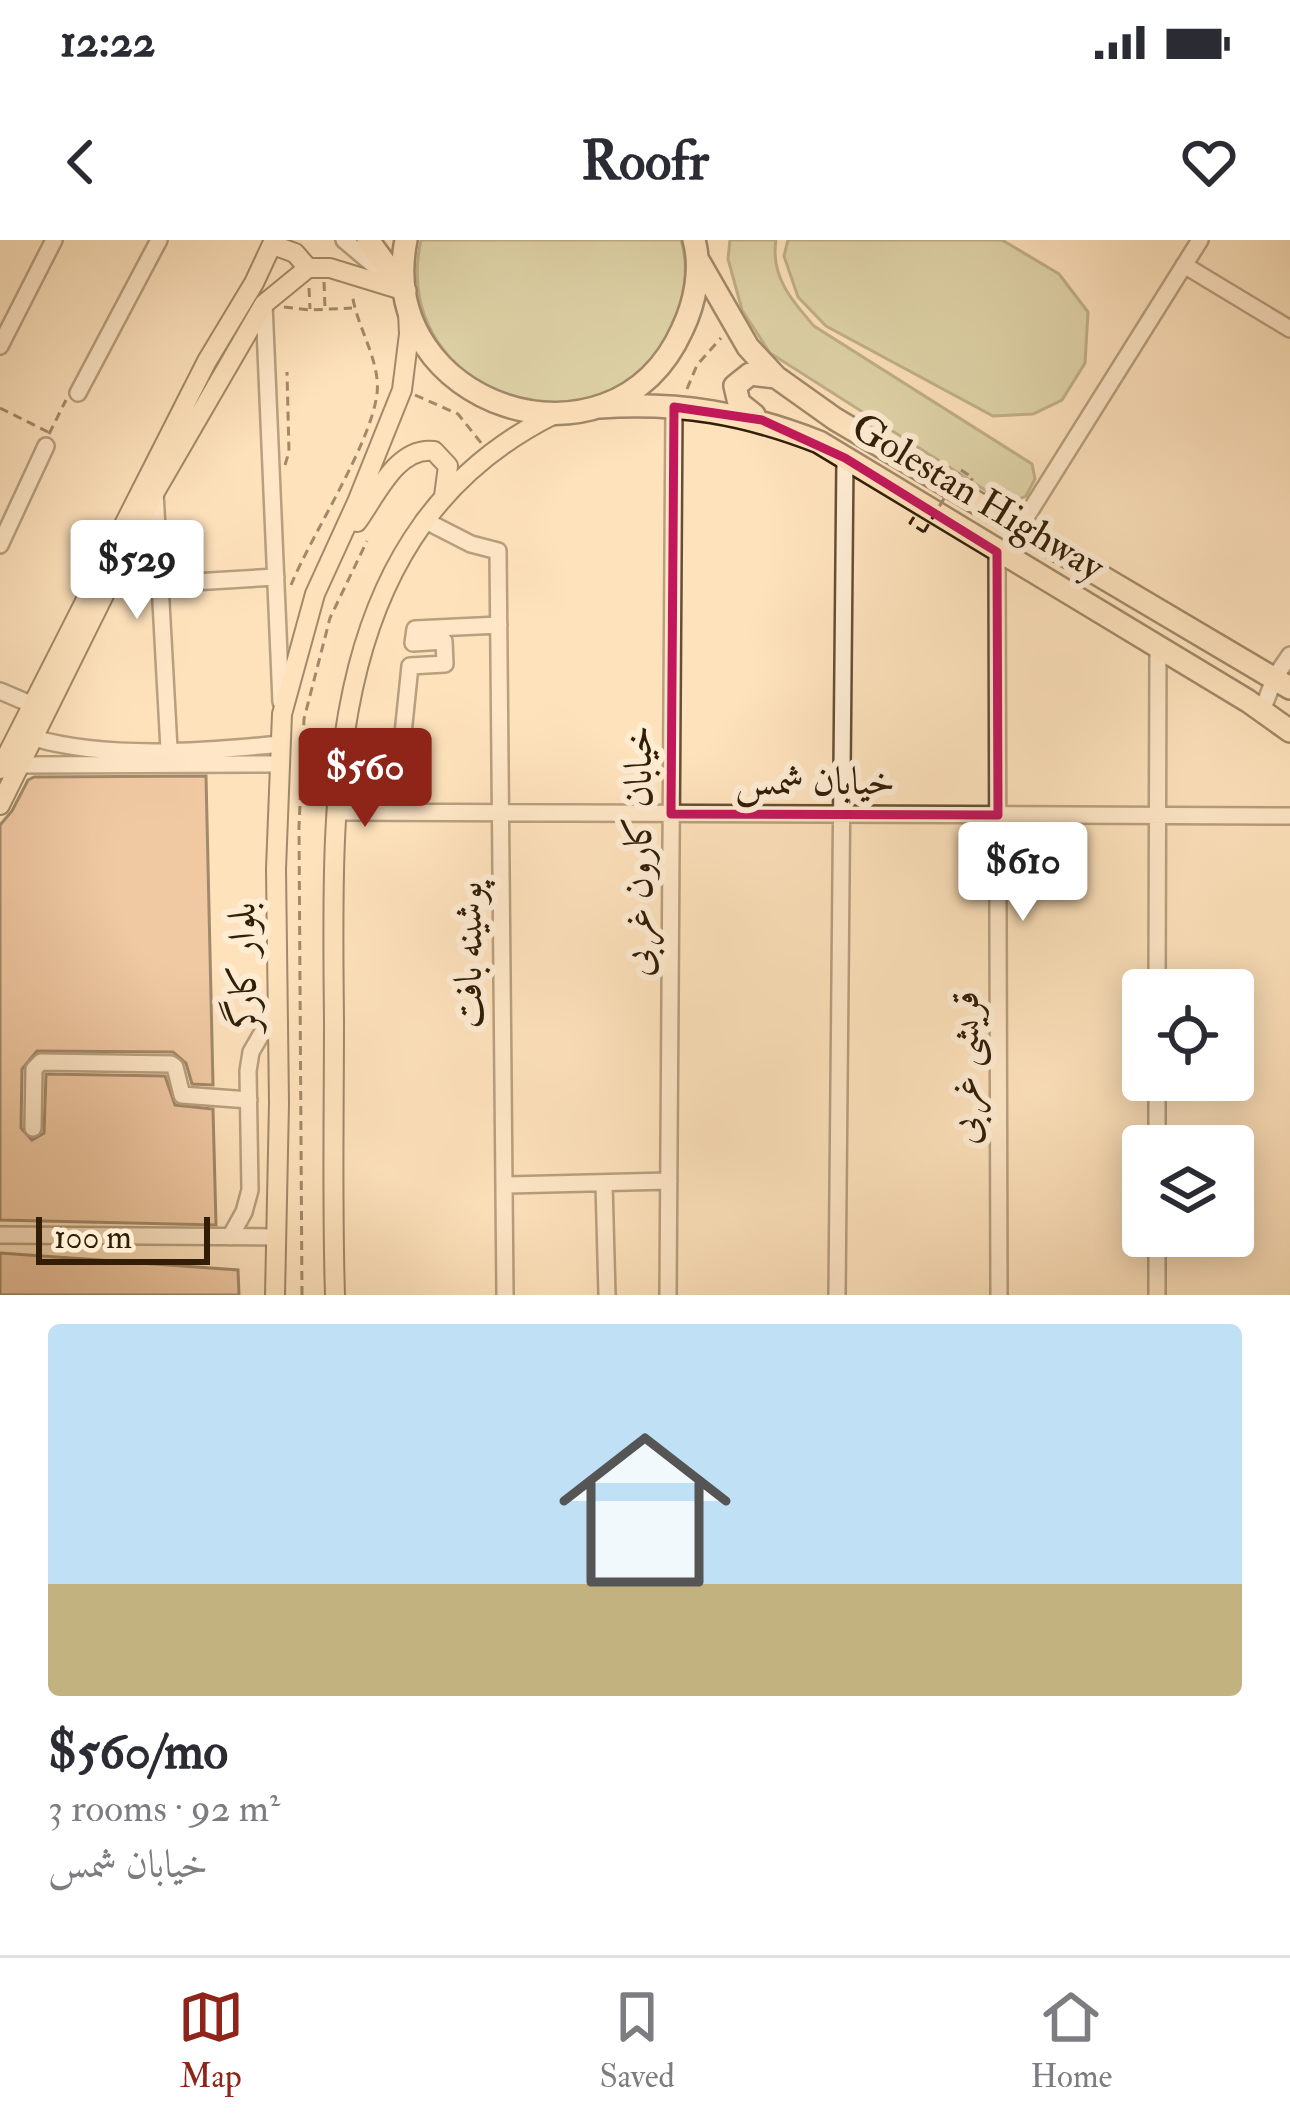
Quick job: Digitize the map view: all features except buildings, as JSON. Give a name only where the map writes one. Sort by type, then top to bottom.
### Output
[{"type":"highway","points":[[368,240],[406,296],[421,338],[444,370],[475,395],[512,410],[551,416],[600,407],[641,385],[673,350],[693,307],[697,247]]},
{"type":"highway","points":[[406,240],[406,296]]},
{"type":"highway","name":"Golestan Highway","points":[[697,247],[734,324],[776,377],[835,419],[1286,684]]},
{"type":"highway","points":[[762,420],[739,403],[735,386],[750,374],[776,377]]},
{"type":"highway","name":"Golestan Highway","points":[[600,407],[677,408],[762,420],[819,442],[1290,731]]},
{"type":"main road","points":[[0,769],[207,361],[273,242],[316,268],[350,273],[406,296]]},
{"type":"main road","points":[[0,805],[155,492],[264,304],[316,268]]},
{"type":"main road","name":"بلوار کارگر","points":[[274,1295],[282,714],[315,593],[402,390],[409,334],[406,296]]},
{"type":"main road","points":[[335,1295],[331,1113],[340,750],[350,687],[382,591],[424,520],[514,434],[551,416]]},
{"type":"main road","points":[[334,554],[404,458],[421,449],[434,451],[448,466],[444,496]]},
{"type":"street","points":[[0,346],[54,240]]},
{"type":"street","points":[[78,393],[159,240]]},
{"type":"street","points":[[344,240],[406,296]]},
{"type":"street","points":[[1020,527],[1200,240]]},
{"type":"street","points":[[1184,265],[1290,328]]},
{"type":"street","points":[[264,304],[280,577],[282,714]]},
{"type":"street","name":"خیابان کارون غربی","points":[[668,1295],[677,408]]},
{"type":"street","points":[[0,545],[48,439]]},
{"type":"street","points":[[837,1295],[845,458]]},
{"type":"street","points":[[155,492],[169,749]]},
{"type":"street","name":"پوشینه بافت","points":[[424,520],[471,544],[499,551],[505,1295]]},
{"type":"street","name":"قریشی غربی","points":[[997,552],[999,1295]]},
{"type":"street","points":[[160,584],[280,577]]},
{"type":"street","points":[[370,812],[393,801],[398,792],[410,666],[445,664],[444,641],[413,643],[415,629],[499,625]]},
{"type":"street","points":[[1157,969],[1158,648]]},
{"type":"street","points":[[1262,711],[1286,684],[1290,656]]},
{"type":"street","points":[[0,691],[33,705]]},
{"type":"street","points":[[34,738],[73,749],[280,754]]},
{"type":"street","points":[[20,765],[280,754]]},
{"type":"street","name":"خیابان شمس","points":[[339,812],[1290,816]]},
{"type":"street","points":[[230,1237],[250,1190],[251,1052],[276,1009]]},
{"type":"street","points":[[33,1128],[34,1069],[40,1062],[171,1064],[182,1095],[249,1100]]},
{"type":"street","points":[[505,1185],[669,1181]]},
{"type":"street","points":[[604,1183],[607,1295]]},
{"type":"street","points":[[0,1235],[276,1237]]},
{"type":"street","points":[[1156,1295],[1157,1257]]},
{"type":"path","points":[[316,268],[325,310]]},
{"type":"path","points":[[310,310],[316,268]]},
{"type":"path","points":[[280,577],[286,596],[359,444],[377,395],[376,377],[354,308],[350,273]]},
{"type":"path","points":[[264,304],[310,310],[354,308]]},
{"type":"path","points":[[677,408],[697,365],[734,324]]},
{"type":"path","points":[[285,479],[289,452],[286,372]]},
{"type":"path","points":[[0,408],[48,439],[71,389],[78,393]]},
{"type":"path","points":[[402,390],[458,414],[491,455]]},
{"type":"path","points":[[910,523],[924,532],[961,470],[973,478]]},
{"type":"path","points":[[302,1295],[299,826],[304,719],[330,618],[367,541]]},
{"type":"highlighted area","points":[[674,407],[762,420],[845,458],[997,552],[998,815],[671,814]]},
{"type":"green space","points":[[421,240],[681,240],[685,270],[681,301],[675,320],[646,367],[606,395],[560,404],[513,398],[471,376],[438,342],[419,296]]},
{"type":"green space","points":[[730,240],[776,240],[780,276],[814,326],[1032,464],[1035,479],[1026,496],[1010,503],[996,497],[770,353],[742,310],[728,259]]},
{"type":"green space","points":[[788,240],[1002,240],[1059,274],[1088,312],[1085,363],[1062,400],[1033,414],[993,416],[826,326],[798,297],[784,256]]}]
